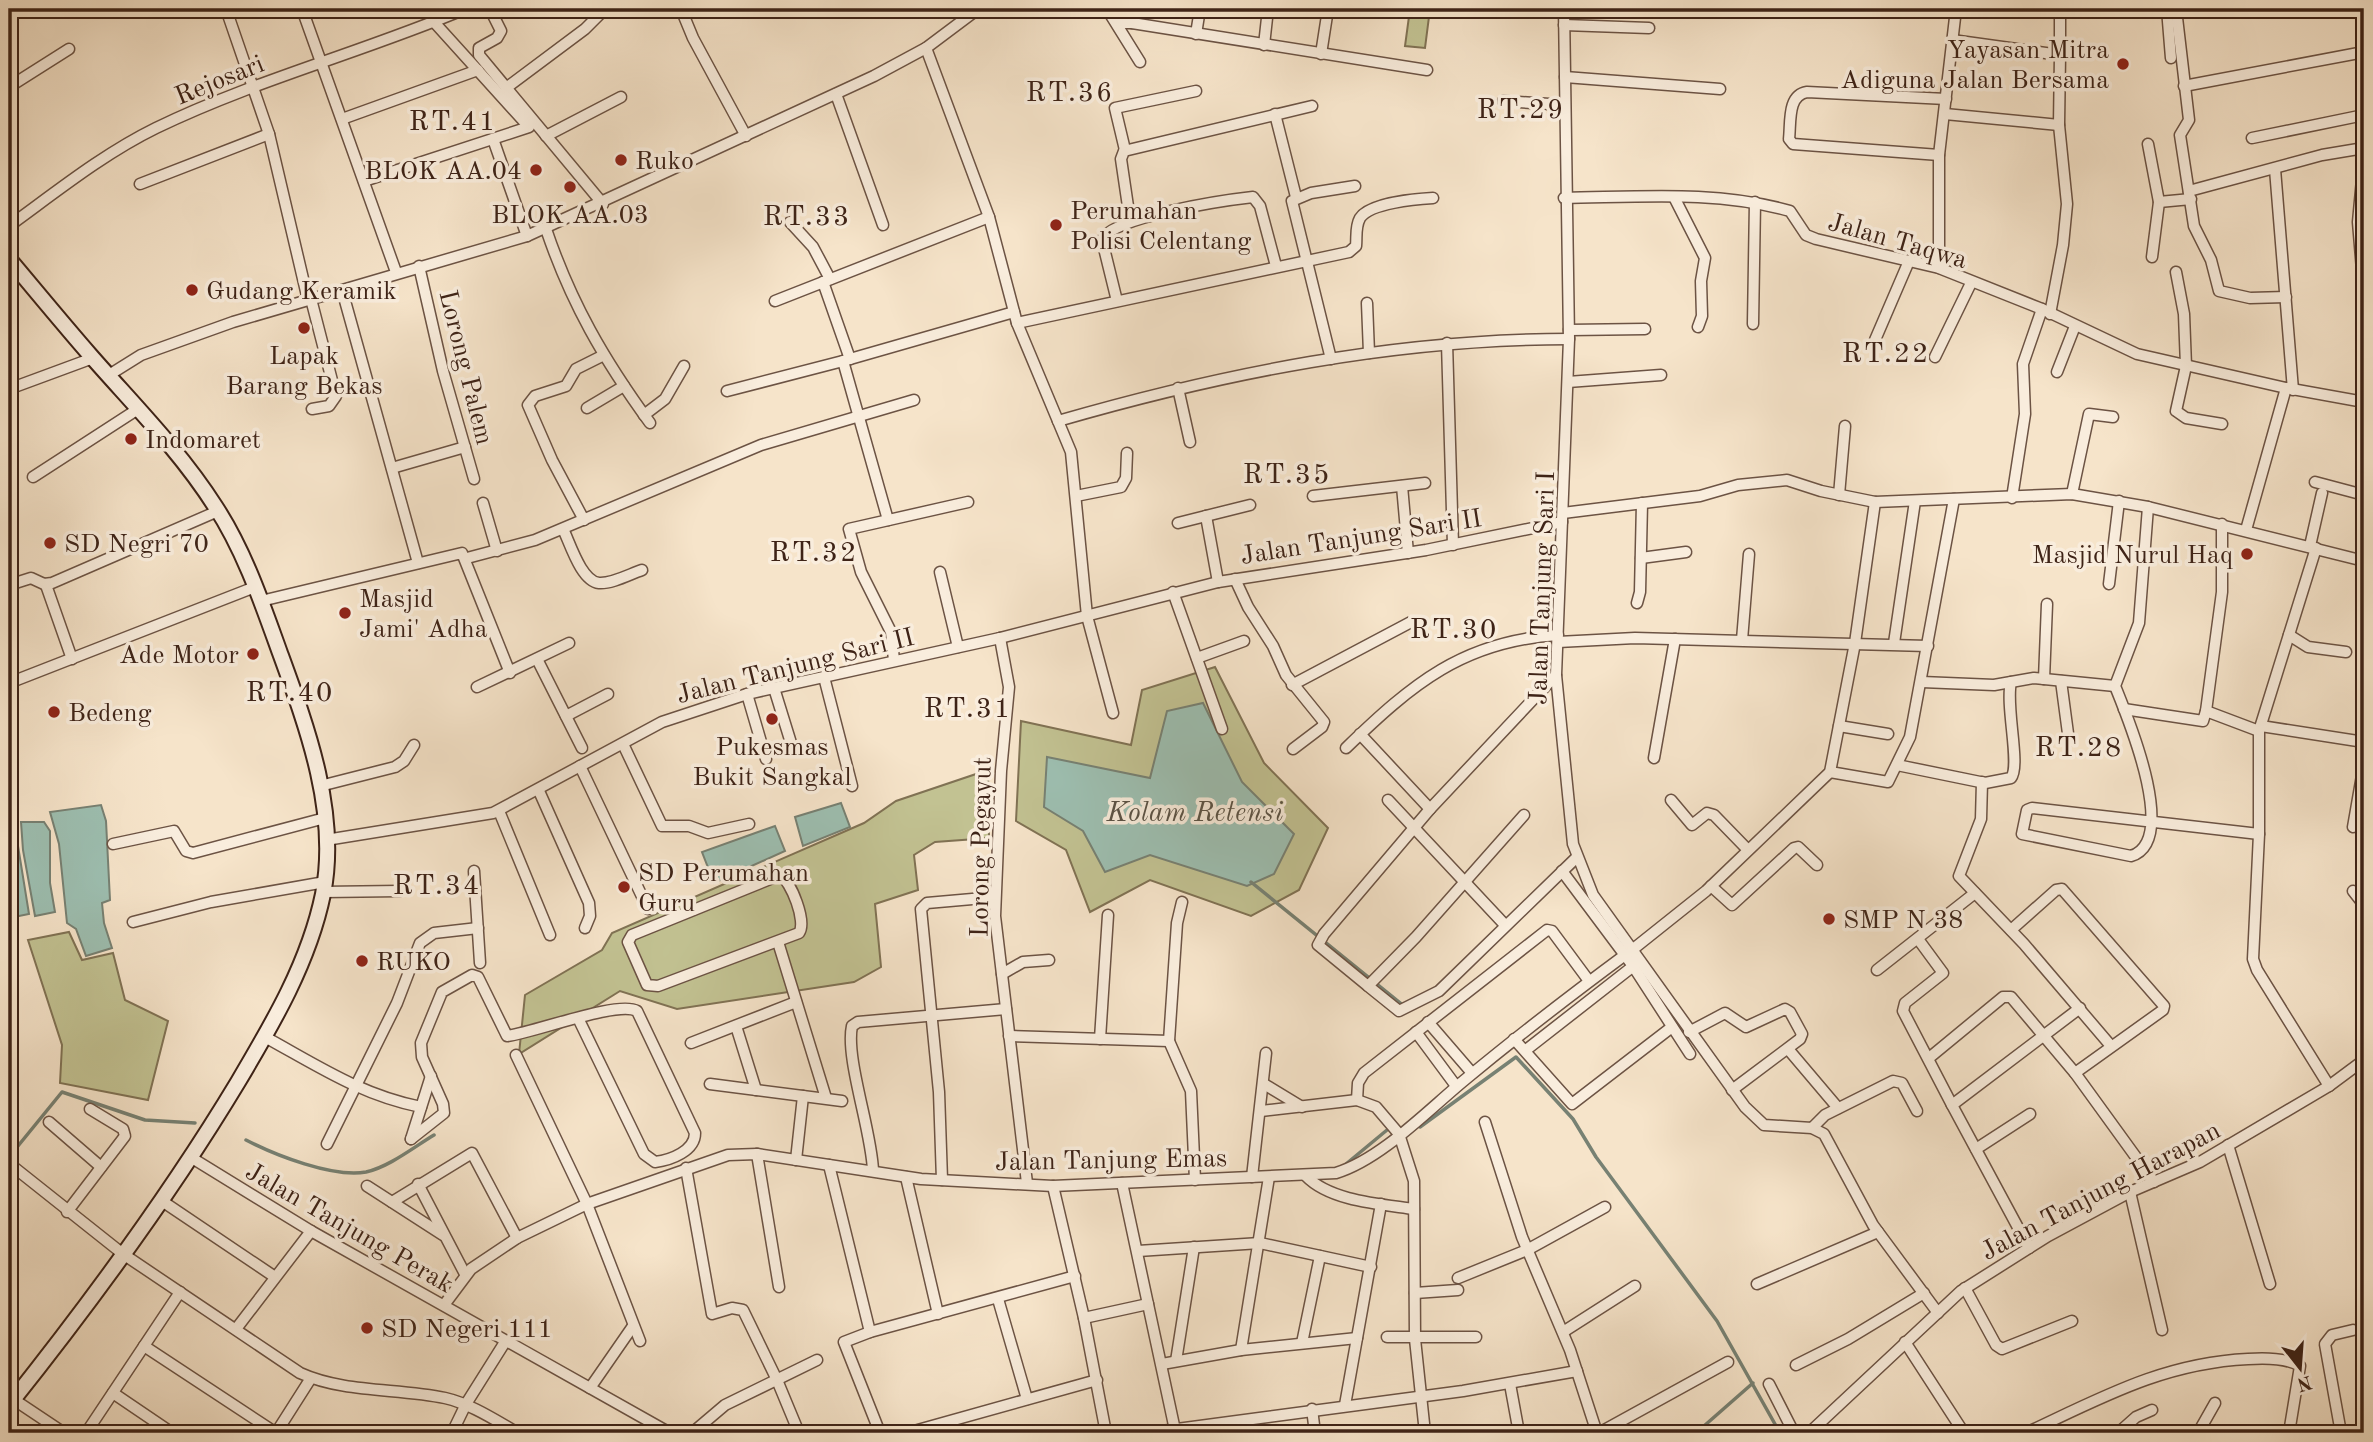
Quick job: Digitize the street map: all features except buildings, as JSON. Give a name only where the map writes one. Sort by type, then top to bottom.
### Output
[{"type":"street","points":[[226,9],[270,134],[309,300],[336,396],[329,407],[312,410]]},
{"type":"street","points":[[302,9],[323,61],[396,272]]},
{"type":"street","name":"Rejosari","points":[[9,226],[133,140],[253,86],[465,9]]},
{"type":"street","points":[[490,9],[501,31],[497,38],[479,48],[479,55],[603,204]]},
{"type":"street","points":[[506,88],[585,29],[605,9]]},
{"type":"street","points":[[681,9],[693,38],[746,136]]},
{"type":"street","points":[[109,375],[155,349],[233,322],[545,229],[836,94],[926,48],[978,9]]},
{"type":"street","points":[[1107,9],[1140,62]]},
{"type":"street","points":[[1132,23],[1134,9]]},
{"type":"street","points":[[1196,34],[1199,9]]},
{"type":"street","points":[[1264,45],[1268,9]]},
{"type":"street","points":[[1321,54],[1328,9]]},
{"type":"street","name":"Jalan Tanjung Sari I","points":[[1564,9],[1564,198],[1569,334],[1556,705],[1576,858],[1593,895],[1628,953],[1761,1124],[1812,1128]]},
{"type":"street","points":[[1939,268],[1939,155],[1956,9]]},
{"type":"street","points":[[2012,498],[2025,414],[2023,364],[2046,312],[2063,245],[2067,204],[2059,125],[2060,9]]},
{"type":"street","points":[[2167,9],[2171,58]]},
{"type":"street","points":[[2176,9],[2189,124],[2179,135],[2194,226],[2211,260],[2219,291],[2250,298],[2286,297]]},
{"type":"street","points":[[2245,11],[2258,9]]},
{"type":"street","points":[[364,181],[529,127],[434,22]]},
{"type":"street","points":[[1117,23],[1132,23],[1427,70]]},
{"type":"street","points":[[1564,25],[1649,28]]},
{"type":"street","points":[[1952,40],[2060,55]]},
{"type":"street","points":[[9,87],[69,48]]},
{"type":"street","points":[[926,48],[989,217],[1017,323],[1071,452],[1087,615],[1113,713]]},
{"type":"street","points":[[2184,86],[2364,52]]},
{"type":"street","points":[[342,119],[478,70]]},
{"type":"street","points":[[1565,78],[1720,89]]},
{"type":"street","points":[[1130,219],[1121,159],[1125,150],[1115,108],[1196,91]]},
{"type":"street","points":[[1939,155],[1793,144],[1789,138],[1793,100],[1803,92],[1946,99]]},
{"type":"street","points":[[836,94],[883,225]]},
{"type":"street","points":[[546,136],[621,97]]},
{"type":"street","points":[[1503,101],[1564,105]]},
{"type":"street","points":[[1125,150],[1312,106]]},
{"type":"street","points":[[1275,114],[1296,197],[1292,205],[1331,359]]},
{"type":"street","points":[[1945,114],[2059,125]]},
{"type":"street","points":[[2252,138],[2364,115]]},
{"type":"street","points":[[140,184],[270,134]]},
{"type":"street","points":[[493,139],[527,236]]},
{"type":"street","points":[[2148,144],[2159,202],[2152,257]]},
{"type":"street","points":[[2159,202],[2322,155],[2358,149],[2364,156],[2361,221],[2364,294]]},
{"type":"street","points":[[2246,530],[2290,389],[2286,297],[2275,169]]},
{"type":"street","points":[[1296,197],[1354,186]]},
{"type":"street","points":[[1117,301],[1102,240],[1108,230],[1130,219],[1253,197],[1261,206],[1276,266]]},
{"type":"street","points":[[1674,197],[1705,258],[1701,281],[1702,316],[1698,327]]},
{"type":"street","name":"Jalan Taqwa","points":[[1564,198],[1674,197],[1755,202],[1790,212],[1806,235],[1816,239],[1939,268],[2046,312],[2137,354],[2290,389],[2364,401]]},
{"type":"street","points":[[1017,323],[1353,250],[1357,243],[1358,222],[1371,210],[1406,200],[1433,198]]},
{"type":"street","points":[[1753,324],[1755,202]]},
{"type":"street","points":[[775,300],[989,217]]},
{"type":"street","points":[[790,222],[813,247],[826,281],[888,520]]},
{"type":"street","points":[[545,229],[572,301],[602,356],[647,419],[666,399],[684,366]]},
{"type":"street","points":[[9,258],[138,409],[218,510],[261,601],[302,716],[320,786],[325,818],[324,887],[302,964],[265,1037],[192,1158],[11,1402],[64,1433]]},
{"type":"street","points":[[1875,341],[1909,261]]},
{"type":"street","name":"Lorong Palem","points":[[419,266],[443,371],[474,479]]},
{"type":"street","points":[[2176,272],[2184,314],[2186,366],[2176,411],[2186,418],[2222,424]]},
{"type":"street","points":[[1936,357],[1971,283]]},
{"type":"street","points":[[342,290],[418,563]]},
{"type":"street","points":[[1367,303],[1369,353]]},
{"type":"street","points":[[727,391],[1014,312]]},
{"type":"street","points":[[2057,372],[2075,326]]},
{"type":"street","points":[[1058,421],[1178,388],[1369,353],[1447,343],[1645,329]]},
{"type":"street","points":[[1447,343],[1453,545]]},
{"type":"street","points":[[583,520],[552,460],[528,404],[535,396],[566,386],[576,369],[602,356]]},
{"type":"street","points":[[9,389],[93,358]]},
{"type":"street","points":[[1568,382],[1661,375]]},
{"type":"street","points":[[587,408],[624,386]]},
{"type":"street","points":[[1178,388],[1190,442]]},
{"type":"street","points":[[467,558],[563,529],[761,445],[914,400]]},
{"type":"street","points":[[33,477],[138,409]]},
{"type":"street","points":[[2072,495],[2089,414],[2113,417]]},
{"type":"street","points":[[1839,495],[1845,426]]},
{"type":"street","points":[[392,468],[466,447]]},
{"type":"street","points":[[1076,496],[1121,487],[1126,478],[1127,453]]},
{"type":"street","name":"Jalan Tanjung Sari II","points":[[326,840],[447,823],[499,811],[670,719],[747,694],[1000,638],[1218,582],[1453,545],[1563,518],[1642,503],[1700,496],[1738,485],[1787,480],[1875,502],[2072,495],[2148,507],[2364,561]]},
{"type":"street","points":[[2315,482],[2364,495]]},
{"type":"street","points":[[1313,496],[1425,483]]},
{"type":"street","points":[[1402,486],[1408,552]]},
{"type":"street","points":[[2322,493],[2313,547],[2260,728],[2259,834],[2253,959],[2256,970],[2329,1086]]},
{"type":"street","points":[[1875,502],[1855,643],[1830,772],[1885,783],[1890,780],[1910,737],[1954,499]]},
{"type":"street","points":[[1894,643],[1915,501]]},
{"type":"street","points":[[2109,584],[2119,501]]},
{"type":"street","points":[[894,660],[891,632],[861,572],[849,529],[968,502]]},
{"type":"street","points":[[483,503],[497,551]]},
{"type":"street","points":[[1637,603],[1642,503]]},
{"type":"street","points":[[1178,523],[1250,505]]},
{"type":"street","points":[[2148,507],[2139,623],[2115,686],[2146,768],[2150,822],[2146,844],[2140,852],[2132,856],[2027,838],[2021,832],[2027,810],[2032,808],[2150,822],[2259,834]]},
{"type":"street","points":[[46,585],[218,510]]},
{"type":"street","points":[[1206,516],[1218,582]]},
{"type":"street","points":[[2124,709],[2203,721],[2222,592],[2222,524]]},
{"type":"street","points":[[563,529],[582,566],[593,580],[604,582],[642,570]]},
{"type":"street","points":[[1641,558],[1686,551]]},
{"type":"street","points":[[261,601],[459,552],[467,558],[510,673]]},
{"type":"street","points":[[1742,640],[1749,554]]},
{"type":"street","points":[[940,572],[958,647]]},
{"type":"street","points":[[9,585],[31,578],[46,585],[72,659]]},
{"type":"street","points":[[1235,579],[1292,685],[1324,723],[1293,749]]},
{"type":"street","points":[[9,683],[255,587]]},
{"type":"street","points":[[1173,592],[1222,729]]},
{"type":"street","points":[[2044,679],[2048,604]]},
{"type":"street","points":[[2362,620],[2364,609]]},
{"type":"street","points":[[1292,685],[1411,622]]},
{"type":"street","points":[[2289,635],[2308,647],[2346,652]]},
{"type":"street","points":[[1346,748],[1426,677],[1464,655],[1522,637],[1894,643],[1928,646]]},
{"type":"street","name":"Lorong Pegayut","points":[[1000,638],[1009,687],[1002,754],[995,897],[1027,1183]]},
{"type":"street","points":[[1654,758],[1675,639]]},
{"type":"street","points":[[1197,658],[1244,641]]},
{"type":"street","points":[[477,687],[569,643]]},
{"type":"street","points":[[537,659],[582,748]]},
{"type":"street","points":[[1556,675],[1430,809],[1321,938],[1319,946],[1372,982],[1397,1010],[1408,1008],[1439,991],[1576,858]]},
{"type":"street","points":[[824,677],[852,786]]},
{"type":"street","points":[[1922,682],[1994,685],[2044,679],[2115,686]]},
{"type":"street","points":[[2061,681],[2069,741]]},
{"type":"street","points":[[1897,765],[1982,782],[2005,780],[2015,771],[2008,710],[2011,682]]},
{"type":"street","points":[[774,688],[791,743]]},
{"type":"street","points":[[566,716],[608,694]]},
{"type":"street","points":[[747,694],[766,759]]},
{"type":"street","points":[[2206,711],[2260,728],[2364,742]]},
{"type":"street","points":[[1839,726],[1888,734]]},
{"type":"street","points":[[1360,734],[1430,809]]},
{"type":"street","points":[[320,786],[395,767],[408,757],[414,744]]},
{"type":"street","points":[[623,744],[662,826],[689,826],[708,832],[749,824]]},
{"type":"street","points":[[2353,827],[2364,764]]},
{"type":"street","points":[[580,766],[648,909]]},
{"type":"street","name":"Jalan Tanjung Emas","points":[[444,1305],[465,1274],[517,1238],[587,1204],[728,1154],[757,1154],[906,1177],[1053,1186],[1306,1175],[1348,1169],[1399,1133],[1514,1038],[1628,953],[1711,886],[1830,772]]},
{"type":"street","points":[[1982,782],[1982,819],[1959,873],[1961,878],[2011,930],[2110,1046]]},
{"type":"street","points":[[539,791],[589,903],[590,916],[585,928]]},
{"type":"street","points":[[1388,800],[1505,925]]},
{"type":"street","points":[[1671,800],[1692,825],[1707,813],[1714,815],[1748,850]]},
{"type":"street","points":[[499,811],[550,935]]},
{"type":"street","points":[[1372,982],[1524,815]]},
{"type":"street","points":[[113,844],[174,831],[187,852],[193,853],[325,818]]},
{"type":"street","points":[[1711,886],[1732,905],[1794,848],[1798,847],[1817,865]]},
{"type":"street","points":[[474,870],[481,963]]},
{"type":"street","points":[[1562,871],[1628,953]]},
{"type":"street","points":[[780,875],[787,880],[803,928],[796,935],[778,942],[653,987],[645,981],[628,940],[632,935],[780,875]]},
{"type":"street","points":[[133,922],[211,902],[324,887],[400,891]]},
{"type":"street","points":[[2011,930],[2061,889],[2129,963],[2164,1008],[2076,1073]]},
{"type":"street","points":[[2353,891],[2364,905]]},
{"type":"street","points":[[1877,970],[1975,893]]},
{"type":"street","points":[[942,1180],[939,1092],[922,907],[928,904],[995,897]]},
{"type":"street","points":[[1182,902],[1177,923],[1169,1041],[1191,1091],[1195,1180]]},
{"type":"street","points":[[1100,1039],[1108,915]]},
{"type":"street","points":[[327,1144],[397,1003],[424,937],[478,928]]},
{"type":"street","points":[[1357,1100],[1358,1083],[1364,1073],[1547,930],[1552,931],[1589,981]]},
{"type":"street","points":[[1918,939],[1943,973],[1903,1008],[2029,1248]]},
{"type":"street","points":[[778,942],[826,1098]]},
{"type":"street","points":[[1002,974],[1023,962],[1049,960]]},
{"type":"street","points":[[1526,1050],[1636,964],[1690,1055]]},
{"type":"street","points":[[430,1076],[411,1139],[444,1113],[421,1051],[433,1011],[446,987],[469,976],[478,977],[507,1036],[578,1018],[625,1007],[639,1013],[695,1133],[694,1141],[686,1150],[655,1162],[644,1154],[578,1018]]},
{"type":"street","points":[[1929,1058],[2007,996],[2011,997],[2076,1073],[2154,1182]]},
{"type":"street","points":[[691,1044],[796,1002]]},
{"type":"street","points":[[1952,1105],[2080,1008]]},
{"type":"street","points":[[873,1171],[870,1132],[857,1080],[851,1029],[858,1022],[1006,1009]]},
{"type":"street","points":[[1689,1032],[1725,1013],[1746,1027],[1788,1010],[1802,1035],[1788,1049],[1732,1090]]},
{"type":"street","points":[[736,1026],[756,1090]]},
{"type":"street","points":[[1514,1038],[1572,1104],[1672,1027]]},
{"type":"street","points":[[1422,1028],[1464,1080]]},
{"type":"street","points":[[1422,1028],[1464,1080]]},
{"type":"street","points":[[1009,1035],[1169,1041]]},
{"type":"street","points":[[265,1037],[355,1088],[388,1100],[421,1107]]},
{"type":"street","points":[[1788,1049],[1838,1108]]},
{"type":"street","points":[[1252,1177],[1266,1054]]},
{"type":"street","points":[[516,1055],[587,1204],[640,1341]]},
{"type":"street","name":"Jalan Tanjung Harapan","points":[[1809,1433],[1965,1288],[2029,1248],[2130,1192],[2228,1145],[2329,1086],[2364,1060]]},
{"type":"street","points":[[1917,1111],[1899,1081],[1825,1115],[1812,1128],[1828,1139],[1856,1197],[1878,1232],[1938,1313]]},
{"type":"street","points":[[710,1084],[842,1101]]},
{"type":"street","points":[[1264,1084],[1303,1108]]},
{"type":"street","points":[[796,1160],[803,1096]]},
{"type":"street","points":[[1261,1111],[1357,1100],[1377,1107],[1399,1133],[1413,1171],[1415,1339],[1425,1433]]},
{"type":"street","points":[[67,1212],[124,1138],[125,1131],[90,1109]]},
{"type":"street","points":[[1976,1149],[2030,1114]]},
{"type":"street","points":[[49,1122],[101,1167]]},
{"type":"street","points":[[1485,1122],[1527,1250],[1563,1332],[1598,1433],[1728,1362]]},
{"type":"street","points":[[2228,1145],[2270,1284]]},
{"type":"street","points":[[393,1202],[467,1154],[474,1154],[517,1238]]},
{"type":"street","points":[[757,1154],[779,1287]]},
{"type":"street","name":"Jalan Tanjung Perak","points":[[192,1158],[311,1231],[670,1433]]},
{"type":"street","points":[[11,1165],[123,1254],[311,1378],[446,1398],[466,1404],[518,1433]]},
{"type":"street","points":[[829,1165],[870,1332]]},
{"type":"street","points":[[686,1168],[712,1314],[732,1307],[743,1310],[778,1380],[799,1433]]},
{"type":"street","points":[[1306,1175],[1327,1189],[1381,1204],[1414,1209]]},
{"type":"street","points":[[906,1177],[938,1314]]},
{"type":"street","points":[[1241,1350],[1269,1177]]},
{"type":"street","points":[[1122,1183],[1175,1430]]},
{"type":"street","points":[[418,1184],[465,1274]]},
{"type":"street","points":[[367,1186],[447,1238]]},
{"type":"street","points":[[1053,1186],[1084,1318],[1106,1433]]},
{"type":"street","points":[[2130,1192],[2162,1331]]},
{"type":"street","points":[[162,1201],[275,1277]]},
{"type":"street","points":[[1345,1405],[1381,1204]]},
{"type":"street","points":[[1458,1278],[1527,1250],[1605,1207]]},
{"type":"street","points":[[236,1329],[311,1231]]},
{"type":"street","points":[[1758,1284],[1878,1232]]},
{"type":"street","points":[[1138,1251],[1260,1243],[1371,1267]]},
{"type":"street","points":[[1176,1361],[1194,1247]]},
{"type":"street","points":[[1302,1343],[1320,1256]]},
{"type":"street","points":[[880,1433],[844,1342],[870,1332],[1074,1276]]},
{"type":"street","points":[[1563,1332],[1635,1286]]},
{"type":"street","points":[[1965,1288],[1996,1345],[2002,1349],[2072,1321]]},
{"type":"street","points":[[1415,1293],[1458,1290]]},
{"type":"street","points":[[86,1433],[180,1292]]},
{"type":"street","points":[[1796,1365],[1849,1339],[1924,1293]]},
{"type":"street","points":[[998,1299],[1027,1399]]},
{"type":"street","points":[[1084,1318],[1148,1304]]},
{"type":"street","points":[[590,1388],[633,1326]]},
{"type":"street","points":[[2341,1433],[2325,1344],[2332,1335],[2353,1330]]},
{"type":"street","points":[[1387,1337],[1476,1337]]},
{"type":"street","points":[[1162,1364],[1241,1350],[1357,1338]]},
{"type":"street","points":[[452,1433],[466,1404],[505,1342]]},
{"type":"street","points":[[1905,1342],[1964,1433]]},
{"type":"street","points":[[144,1346],[276,1433],[311,1378]]},
{"type":"street","points":[[2026,1433],[2148,1377],[2190,1364],[2261,1358],[2300,1366],[2289,1433]]},
{"type":"street","points":[[692,1433],[724,1405],[817,1360]]},
{"type":"street","points":[[1147,1433],[1201,1430],[1312,1409],[1420,1397],[1577,1371]]},
{"type":"street","points":[[907,1433],[1097,1380]]},
{"type":"street","points":[[1510,1384],[1519,1433]]},
{"type":"street","points":[[1769,1384],[1794,1433]]},
{"type":"street","points":[[113,1393],[172,1433]]},
{"type":"street","points":[[2198,1433],[2215,1403]]},
{"type":"street","points":[[1312,1409],[1315,1433]]},
{"type":"street","points":[[2118,1433],[2136,1417],[2151,1410]]},
{"type":"green space","points":[[1410,9],[1430,9],[1425,48],[1405,46]]},
{"type":"green space","points":[[1215,667],[1264,763],[1328,828],[1299,890],[1251,916],[1150,880],[1090,912],[1066,850],[1016,821],[1021,721],[1131,745],[1142,690]]},
{"type":"green space","points":[[988,770],[989,838],[935,842],[914,855],[918,890],[875,904],[881,967],[854,982],[677,1009],[620,991],[519,1054],[525,995],[602,950],[612,933],[864,823],[896,801]]},
{"type":"green space","points":[[69,932],[82,960],[113,953],[125,1000],[168,1021],[148,1100],[60,1083],[62,1045],[28,940]]},
{"type":"water","name":"Kolam Retensi","points":[[1203,703],[1242,782],[1294,834],[1274,874],[1247,886],[1150,855],[1105,872],[1083,831],[1044,807],[1047,757],[1150,778],[1167,711]]},
{"type":"water","points":[[841,803],[850,827],[803,846],[795,817]]},
{"type":"water","points":[[101,805],[106,821],[110,900],[102,903],[104,923],[112,948],[86,956],[76,929],[67,923],[59,844],[50,812]]},
{"type":"water","points":[[21,822],[44,822],[50,831],[50,883],[55,912],[35,916],[23,850]]},
{"type":"water","points":[[775,826],[785,851],[714,883],[702,852]]},
{"type":"water","points":[[18,846],[29,914],[9,918],[9,847]]},
{"type":"waterway","points":[[1251,882],[1404,1006]]},
{"type":"waterway","points":[[1420,1127],[1516,1057],[1573,1119],[1596,1157],[1717,1321],[1780,1433]]},
{"type":"waterway","points":[[9,1157],[62,1092],[145,1120],[195,1123]]},
{"type":"waterway","points":[[1346,1164],[1387,1130]]},
{"type":"waterway","points":[[246,1140],[304,1164],[353,1173],[384,1166],[434,1135]]},
{"type":"waterway","points":[[1696,1433],[1753,1383]]},
{"type":"place","name":"Yayasan Mitra Adiguna Jalan Bersama","points":[[2123,64]]},
{"type":"place","name":"Ruko","points":[[621,160]]},
{"type":"place","name":"BLOK AA.04","points":[[536,170]]},
{"type":"place","name":"BLOK AA.03","points":[[570,187]]},
{"type":"place","name":"Perumahan Polisi Celentang","points":[[1056,225]]},
{"type":"place","name":"Gudang Keramik","points":[[192,290]]},
{"type":"place","name":"Lapak Barang Bekas","points":[[304,328]]},
{"type":"place","name":"Indomaret","points":[[131,439]]},
{"type":"place","name":"SD Negri 70","points":[[50,543]]},
{"type":"place","name":"Masjid Nurul Haq","points":[[2247,554]]},
{"type":"place","name":"Masjid Jami' Adha","points":[[345,613]]},
{"type":"place","name":"Ade Motor","points":[[253,654]]},
{"type":"place","name":"Bedeng","points":[[54,712]]},
{"type":"place","name":"Pukesmas Bukit Sangkal","points":[[772,719]]},
{"type":"place","name":"SD Perumahan Guru","points":[[624,887]]},
{"type":"place","name":"SMP N 38","points":[[1829,919]]},
{"type":"place","name":"RUKO","points":[[362,961]]},
{"type":"place","name":"SD Negeri 111","points":[[367,1328]]},
{"type":"district","name":"RT.36","points":[[1070,91]]},
{"type":"district","name":"RT.29","points":[[1521,108]]},
{"type":"district","name":"RT.41","points":[[453,120]]},
{"type":"district","name":"RT.33","points":[[807,215]]},
{"type":"district","name":"RT.22","points":[[1886,352]]},
{"type":"district","name":"RT.35","points":[[1287,473]]},
{"type":"district","name":"RT.32","points":[[814,551]]},
{"type":"district","name":"RT.30","points":[[1454,628]]},
{"type":"district","name":"RT.40","points":[[290,691]]},
{"type":"district","name":"RT.31","points":[[968,707]]},
{"type":"district","name":"RT.28","points":[[2079,746]]},
{"type":"district","name":"RT.34","points":[[437,884]]}]
